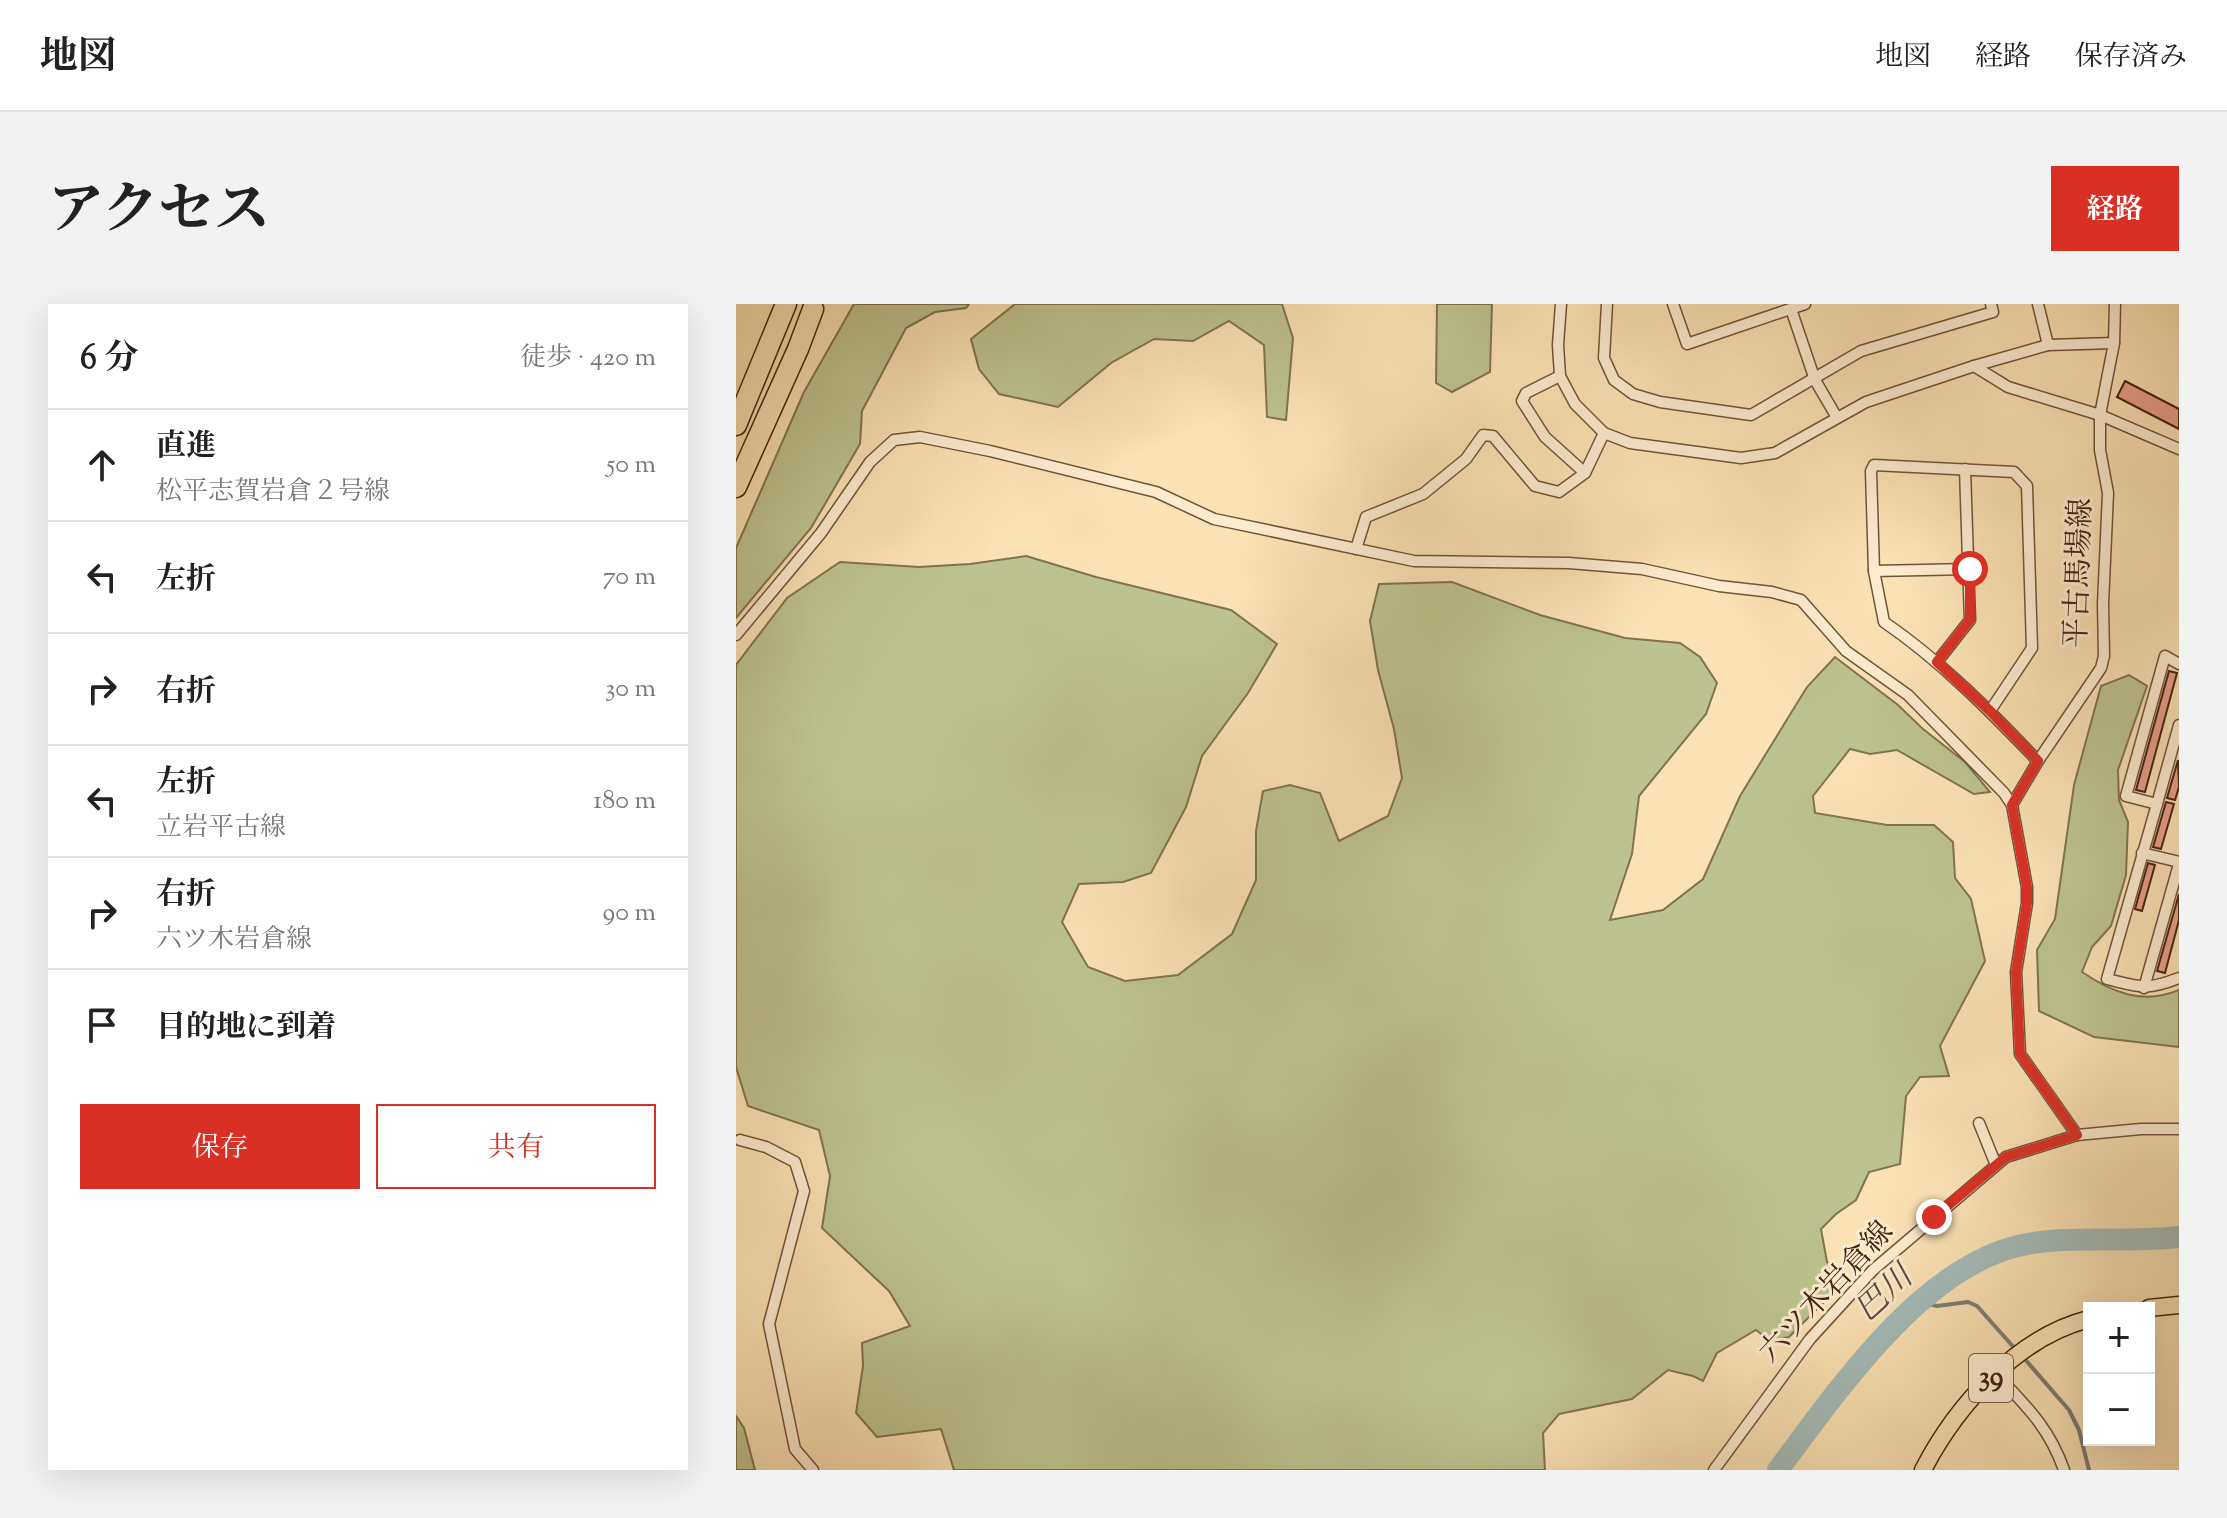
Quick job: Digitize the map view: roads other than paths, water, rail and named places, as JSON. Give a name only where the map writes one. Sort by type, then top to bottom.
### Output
[{"type":"highway","points":[[736,425],[786,304]]},
{"type":"highway","points":[[736,487],[813,309]]},
{"type":"main road","points":[[2155,1307],[2179,1305]]},
{"type":"main road","name":"39","points":[[1923,1470],[1956,1415],[1983,1385],[2034,1343],[2083,1322]]},
{"type":"street","points":[[1561,304],[1558,345],[1560,376],[1582,414],[1604,433],[1630,443],[1741,458],[1775,453],[1836,416],[1866,402],[1974,366],[2048,345],[2114,343]]},
{"type":"street","points":[[1607,304],[1604,358],[1614,380],[1633,394],[1660,402],[1751,415],[1861,351],[1993,312],[1991,304]]},
{"type":"street","points":[[1673,304],[1687,344],[1805,304]]},
{"type":"street","points":[[2038,304],[2048,345]]},
{"type":"street","name":"平古馬場線","points":[[2012,805],[2101,668],[2104,656],[2108,493],[2100,450],[2100,415],[2114,343],[2115,304]]},
{"type":"street","points":[[1791,309],[1815,380],[1836,416]]},
{"type":"street","points":[[1974,366],[2008,387],[2100,415],[2179,449]]},
{"type":"street","points":[[1560,376],[1526,393],[1522,401],[1545,437],[1585,473]]},
{"type":"street","points":[[1356,549],[1366,517],[1423,494],[1466,459],[1483,435],[1493,436],[1540,489],[1559,492],[1585,473],[1604,433]]},
{"type":"street","points":[[736,635],[821,533],[870,462],[894,440],[920,437],[1156,492],[1214,519],[1414,561],[1569,563],[1642,569],[1801,600],[1846,651],[1908,695],[2004,793],[2012,805],[2027,887],[2016,972],[2020,1054],[2077,1135]]},
{"type":"street","points":[[1990,711],[2032,648],[2027,486],[2014,472],[1874,465],[1871,471],[1874,571],[1884,622],[1937,662],[2038,761]]},
{"type":"street","points":[[1937,662],[1970,620],[1965,469]]},
{"type":"street","points":[[1874,571],[1970,569]]},
{"type":"street","points":[[2157,804],[2126,796],[2165,656],[2179,664]]},
{"type":"street","points":[[2179,725],[2107,979],[2155,988],[2179,978]]},
{"type":"street","points":[[2142,853],[2179,863],[2144,988]]},
{"type":"street","points":[[1979,1123],[1996,1165]]},
{"type":"street","name":"六ツ木岩倉線","points":[[1714,1470],[1810,1339],[1873,1270],[2006,1157],[2077,1135],[2179,1129]]},
{"type":"street","points":[[740,1140],[766,1147],[795,1162],[804,1191],[769,1324],[795,1449],[813,1470]]},
{"type":"street","points":[[1996,1374],[2038,1419],[2055,1445],[2064,1470]]},
{"type":"waterway","name":"巴川","points":[[1778,1470],[1881,1339],[1944,1282],[1978,1261],[2034,1243],[2179,1237]]},
{"type":"waterway","points":[[1916,1301],[1937,1306],[1968,1302],[1977,1306],[2017,1351]]},
{"type":"waterway","points":[[2023,1357],[2069,1410],[2079,1430],[2089,1470]]}]
